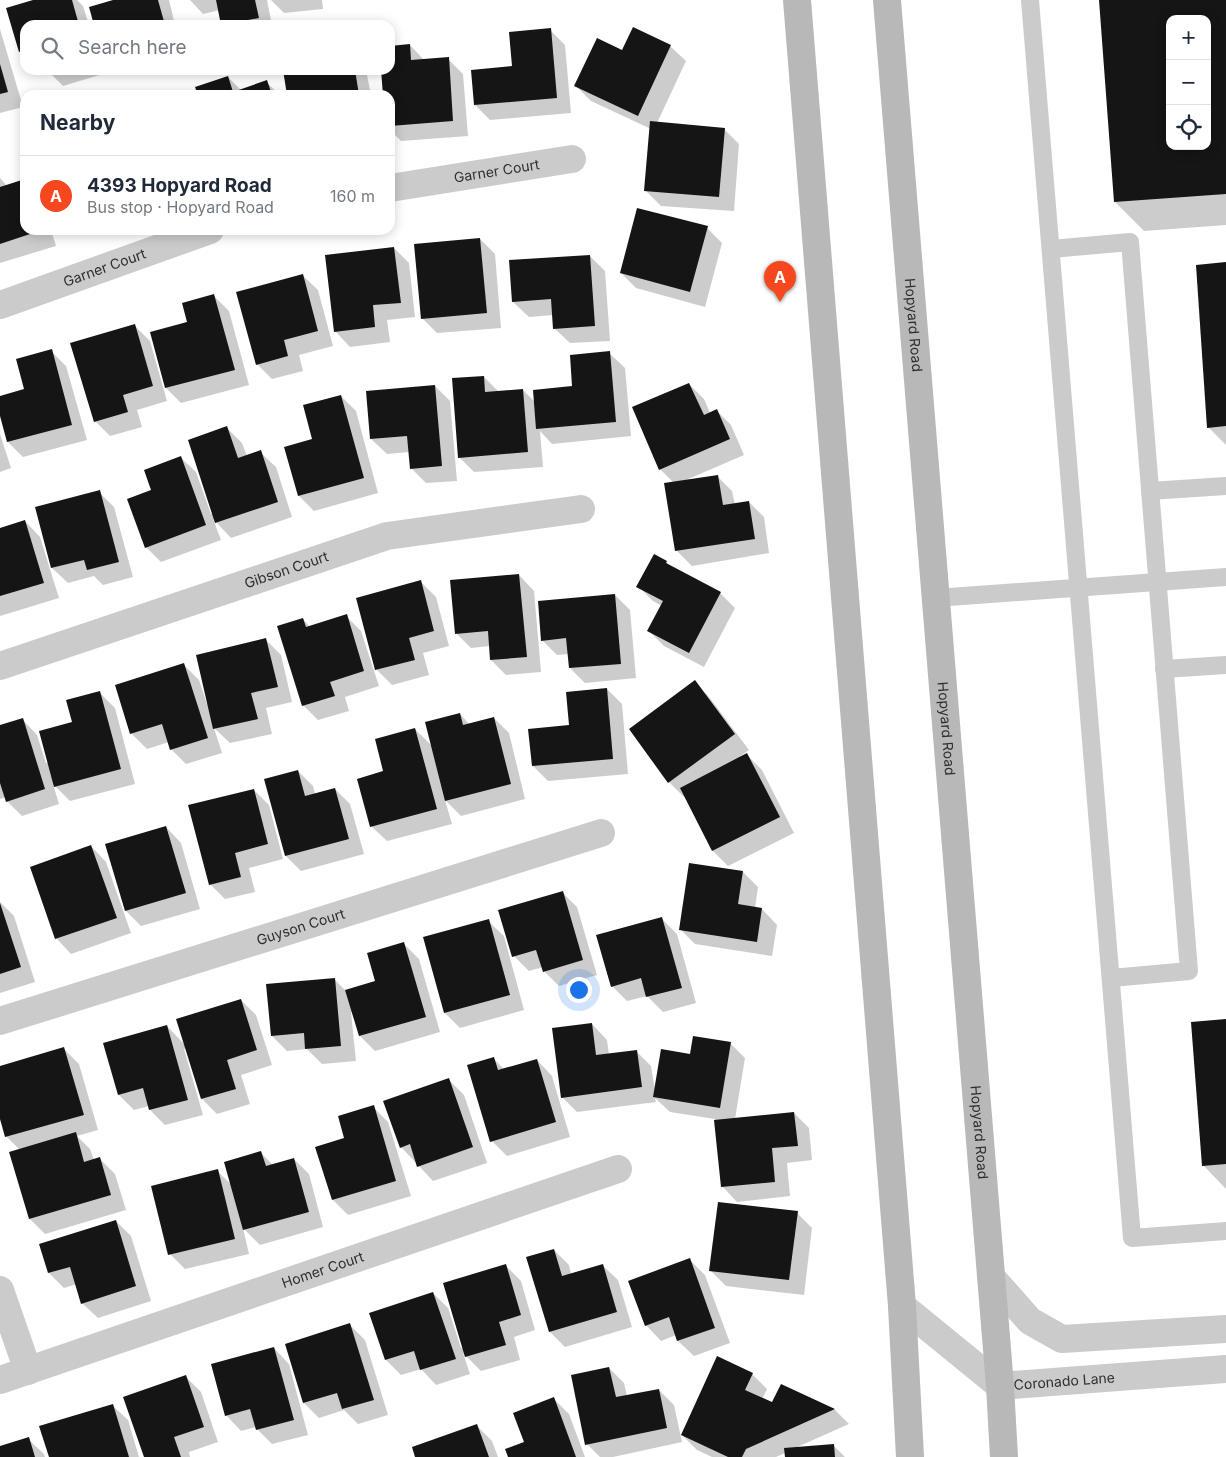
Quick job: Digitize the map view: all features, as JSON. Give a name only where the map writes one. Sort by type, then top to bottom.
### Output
[{"type":"main road","points":[[797,0],[902,1306],[910,1457]]},
{"type":"main road","name":"Hopyard Road","points":[[887,0],[1000,1386],[1004,1457]]},
{"type":"street","name":"Garner Court","points":[[395,187],[572,158]]},
{"type":"street","name":"Garner Court","points":[[0,305],[196,235]]},
{"type":"street","name":"Gibson Court","points":[[0,666],[388,536],[581,509]]},
{"type":"street","name":"Guyson Court","points":[[0,1021],[601,832]]},
{"type":"street","name":"Homer Court","points":[[0,1380],[618,1169]]},
{"type":"street","points":[[991,1277],[1030,1320],[1062,1339],[1226,1329]]},
{"type":"street","points":[[0,1290],[28,1370]]},
{"type":"street","name":"Coronado Lane","points":[[902,1306],[1000,1386],[1226,1369]]},
{"type":"lane","points":[[1030,0],[1132,1238],[1226,1231]]},
{"type":"lane","points":[[1051,249],[1130,242],[1189,971],[1111,978]]},
{"type":"lane","points":[[1150,491],[1226,486]]},
{"type":"lane","points":[[935,598],[1226,577]]},
{"type":"lane","points":[[1164,669],[1226,665]]},
{"type":"building","points":[[33,0],[72,0],[78,20],[20,20],[19,52],[6,8]]},
{"type":"building","points":[[113,0],[158,0],[164,20],[93,20],[89,7]]},
{"type":"building","points":[[216,0],[255,0],[259,18],[220,20]]},
{"type":"building","points":[[1099,0],[1226,0],[1226,194],[1114,202]]},
{"type":"building","points":[[633,27],[671,45],[638,116],[574,86],[597,38],[622,50]]},
{"type":"building","points":[[551,28],[557,98],[474,105],[471,70],[512,66],[509,32]]},
{"type":"building","points":[[410,44],[411,60],[449,57],[453,121],[395,126],[395,90],[383,90],[381,75],[395,75],[395,46]]},
{"type":"building","points":[[0,64],[8,92],[0,94]]},
{"type":"building","points":[[284,75],[356,75],[358,90],[286,90]]},
{"type":"building","points":[[228,76],[232,90],[196,90],[195,87]]},
{"type":"building","points":[[267,80],[270,90],[239,90]]},
{"type":"building","points":[[650,121],[725,128],[719,197],[644,191]]},
{"type":"building","points":[[20,181],[20,235],[27,235],[0,244],[0,187]]},
{"type":"building","points":[[637,208],[708,226],[690,292],[620,273]]},
{"type":"building","points":[[480,238],[487,313],[421,319],[414,244]]},
{"type":"building","points":[[394,247],[401,303],[373,305],[375,327],[334,332],[325,255]]},
{"type":"building","points":[[590,255],[595,326],[553,329],[551,299],[512,302],[509,260]]},
{"type":"building","points":[[1226,262],[1226,426],[1207,428],[1196,265]]},
{"type":"building","points":[[303,274],[318,331],[284,340],[288,356],[256,365],[236,292]]},
{"type":"building","points":[[214,294],[235,370],[165,388],[150,332],[187,322],[182,303]]},
{"type":"building","points":[[135,324],[153,386],[123,395],[128,412],[94,422],[70,343]]},
{"type":"building","points":[[52,349],[72,425],[7,442],[0,416],[0,396],[24,389],[16,359]]},
{"type":"building","points":[[610,351],[616,422],[536,429],[533,390],[572,386],[570,355]]},
{"type":"building","points":[[484,376],[485,392],[523,389],[528,452],[458,458],[452,378]]},
{"type":"building","points":[[689,383],[704,415],[717,409],[730,439],[659,470],[632,407]]},
{"type":"building","points":[[435,385],[442,466],[410,469],[407,436],[370,439],[366,391]]},
{"type":"building","points":[[341,395],[364,478],[298,496],[284,447],[312,439],[303,405]]},
{"type":"building","points":[[227,426],[238,458],[261,450],[278,502],[215,523],[188,440]]},
{"type":"building","points":[[181,456],[206,525],[145,548],[127,499],[151,490],[144,470]]},
{"type":"building","points":[[718,475],[723,505],[749,501],[755,539],[675,551],[664,483]]},
{"type":"building","points":[[100,490],[119,562],[87,570],[84,560],[51,568],[35,507]]},
{"type":"building","points":[[25,520],[44,583],[0,596],[0,528]]},
{"type":"building","points":[[654,554],[667,561],[666,563],[721,592],[689,653],[647,631],[663,601],[636,587]]},
{"type":"building","points":[[519,574],[527,657],[490,660],[488,631],[455,634],[450,580]]},
{"type":"building","points":[[421,580],[434,631],[409,638],[415,660],[375,670],[356,598]]},
{"type":"building","points":[[615,594],[621,664],[569,668],[566,638],[541,641],[538,601]]},
{"type":"building","points":[[347,614],[364,671],[330,682],[335,696],[302,706],[277,626],[303,618],[306,627]]},
{"type":"building","points":[[266,638],[278,687],[251,693],[258,719],[213,729],[196,655]]},
{"type":"building","points":[[184,663],[208,738],[170,750],[162,724],[130,734],[115,685]]},
{"type":"building","points":[[695,680],[735,734],[668,783],[629,729]]},
{"type":"building","points":[[607,688],[613,759],[532,766],[528,729],[569,725],[566,692]]},
{"type":"building","points":[[100,691],[121,769],[54,787],[39,731],[72,722],[66,700]]},
{"type":"building","points":[[460,713],[463,725],[494,717],[511,784],[445,801],[425,722]]},
{"type":"building","points":[[23,718],[45,789],[6,802],[0,783],[0,725]]},
{"type":"building","points":[[415,728],[437,809],[370,827],[357,779],[383,771],[375,739]]},
{"type":"building","points":[[747,753],[780,817],[712,851],[680,788]]},
{"type":"building","points":[[298,770],[305,796],[335,788],[349,839],[285,856],[264,779]]},
{"type":"building","points":[[254,789],[268,844],[235,853],[241,877],[209,885],[188,805]]},
{"type":"building","points":[[166,826],[186,893],[125,911],[105,844]]},
{"type":"building","points":[[91,845],[117,918],[55,939],[30,867]]},
{"type":"building","points":[[689,863],[743,871],[738,904],[762,908],[757,942],[679,930]]},
{"type":"building","points":[[563,891],[583,960],[543,972],[536,950],[512,957],[498,910]]},
{"type":"building","points":[[0,903],[21,967],[0,974]]},
{"type":"building","points":[[662,917],[682,988],[646,997],[641,978],[611,987],[596,935]]},
{"type":"building","points":[[489,919],[510,995],[444,1013],[423,937]]},
{"type":"building","points":[[404,942],[426,1017],[359,1036],[345,990],[375,981],[367,953]]},
{"type":"building","points":[[335,978],[341,1046],[305,1049],[304,1033],[271,1036],[266,984]]},
{"type":"building","points":[[241,999],[257,1050],[227,1060],[236,1089],[201,1099],[176,1019]]},
{"type":"building","points":[[1226,1019],[1226,1164],[1202,1166],[1191,1022]]},
{"type":"building","points":[[592,1023],[596,1055],[637,1050],[642,1087],[561,1098],[552,1028]]},
{"type":"building","points":[[167,1025],[188,1100],[149,1110],[143,1088],[118,1095],[103,1043]]},
{"type":"building","points":[[693,1036],[731,1042],[720,1108],[653,1097],[661,1049],[690,1054]]},
{"type":"building","points":[[64,1047],[84,1115],[5,1137],[0,1119],[0,1066]]},
{"type":"building","points":[[494,1057],[498,1070],[537,1059],[556,1122],[490,1142],[467,1065]]},
{"type":"building","points":[[449,1078],[473,1147],[417,1167],[410,1144],[400,1148],[383,1101]]},
{"type":"building","points":[[374,1105],[396,1181],[332,1200],[315,1147],[344,1138],[338,1116]]},
{"type":"building","points":[[794,1112],[798,1146],[772,1148],[775,1182],[721,1187],[714,1120]]},
{"type":"building","points":[[76,1132],[84,1162],[100,1157],[111,1195],[29,1219],[9,1152]]},
{"type":"building","points":[[261,1151],[266,1166],[294,1158],[309,1212],[243,1230],[224,1162]]},
{"type":"building","points":[[218,1169],[235,1239],[168,1255],[151,1186]]},
{"type":"building","points":[[718,1202],[798,1211],[789,1280],[709,1271]]},
{"type":"building","points":[[116,1220],[136,1286],[81,1304],[70,1267],[48,1273],[39,1244]]},
{"type":"building","points":[[554,1249],[562,1276],[603,1264],[617,1312],[549,1332],[526,1257]]},
{"type":"building","points":[[690,1258],[715,1328],[677,1341],[669,1317],[645,1326],[628,1281]]},
{"type":"building","points":[[506,1264],[521,1315],[499,1322],[506,1345],[465,1357],[443,1283]]},
{"type":"building","points":[[433,1292],[456,1359],[420,1370],[414,1351],[385,1360],[369,1313]]},
{"type":"building","points":[[350,1323],[374,1400],[342,1409],[337,1393],[303,1403],[285,1344]]},
{"type":"building","points":[[274,1347],[294,1420],[256,1430],[250,1409],[225,1416],[211,1364]]},
{"type":"building","points":[[717,1356],[753,1373],[745,1390],[772,1402],[781,1384],[835,1409],[746,1449],[742,1457],[728,1457],[681,1435]]},
{"type":"building","points":[[609,1367],[616,1397],[659,1389],[667,1428],[585,1445],[571,1375]]},
{"type":"building","points":[[186,1375],[204,1427],[174,1437],[181,1457],[144,1457],[123,1397]]},
{"type":"building","points":[[554,1397],[576,1457],[508,1457],[505,1449],[524,1442],[513,1413]]},
{"type":"building","points":[[113,1404],[129,1457],[49,1457],[39,1426]]},
{"type":"building","points":[[477,1424],[489,1457],[415,1457],[412,1447]]},
{"type":"building","points":[[29,1437],[35,1457],[0,1457],[0,1446]]},
{"type":"building","points":[[834,1444],[835,1457],[785,1457],[784,1448]]},
{"type":"place","name":"4393 Hopyard Road","points":[[780,302]]}]
